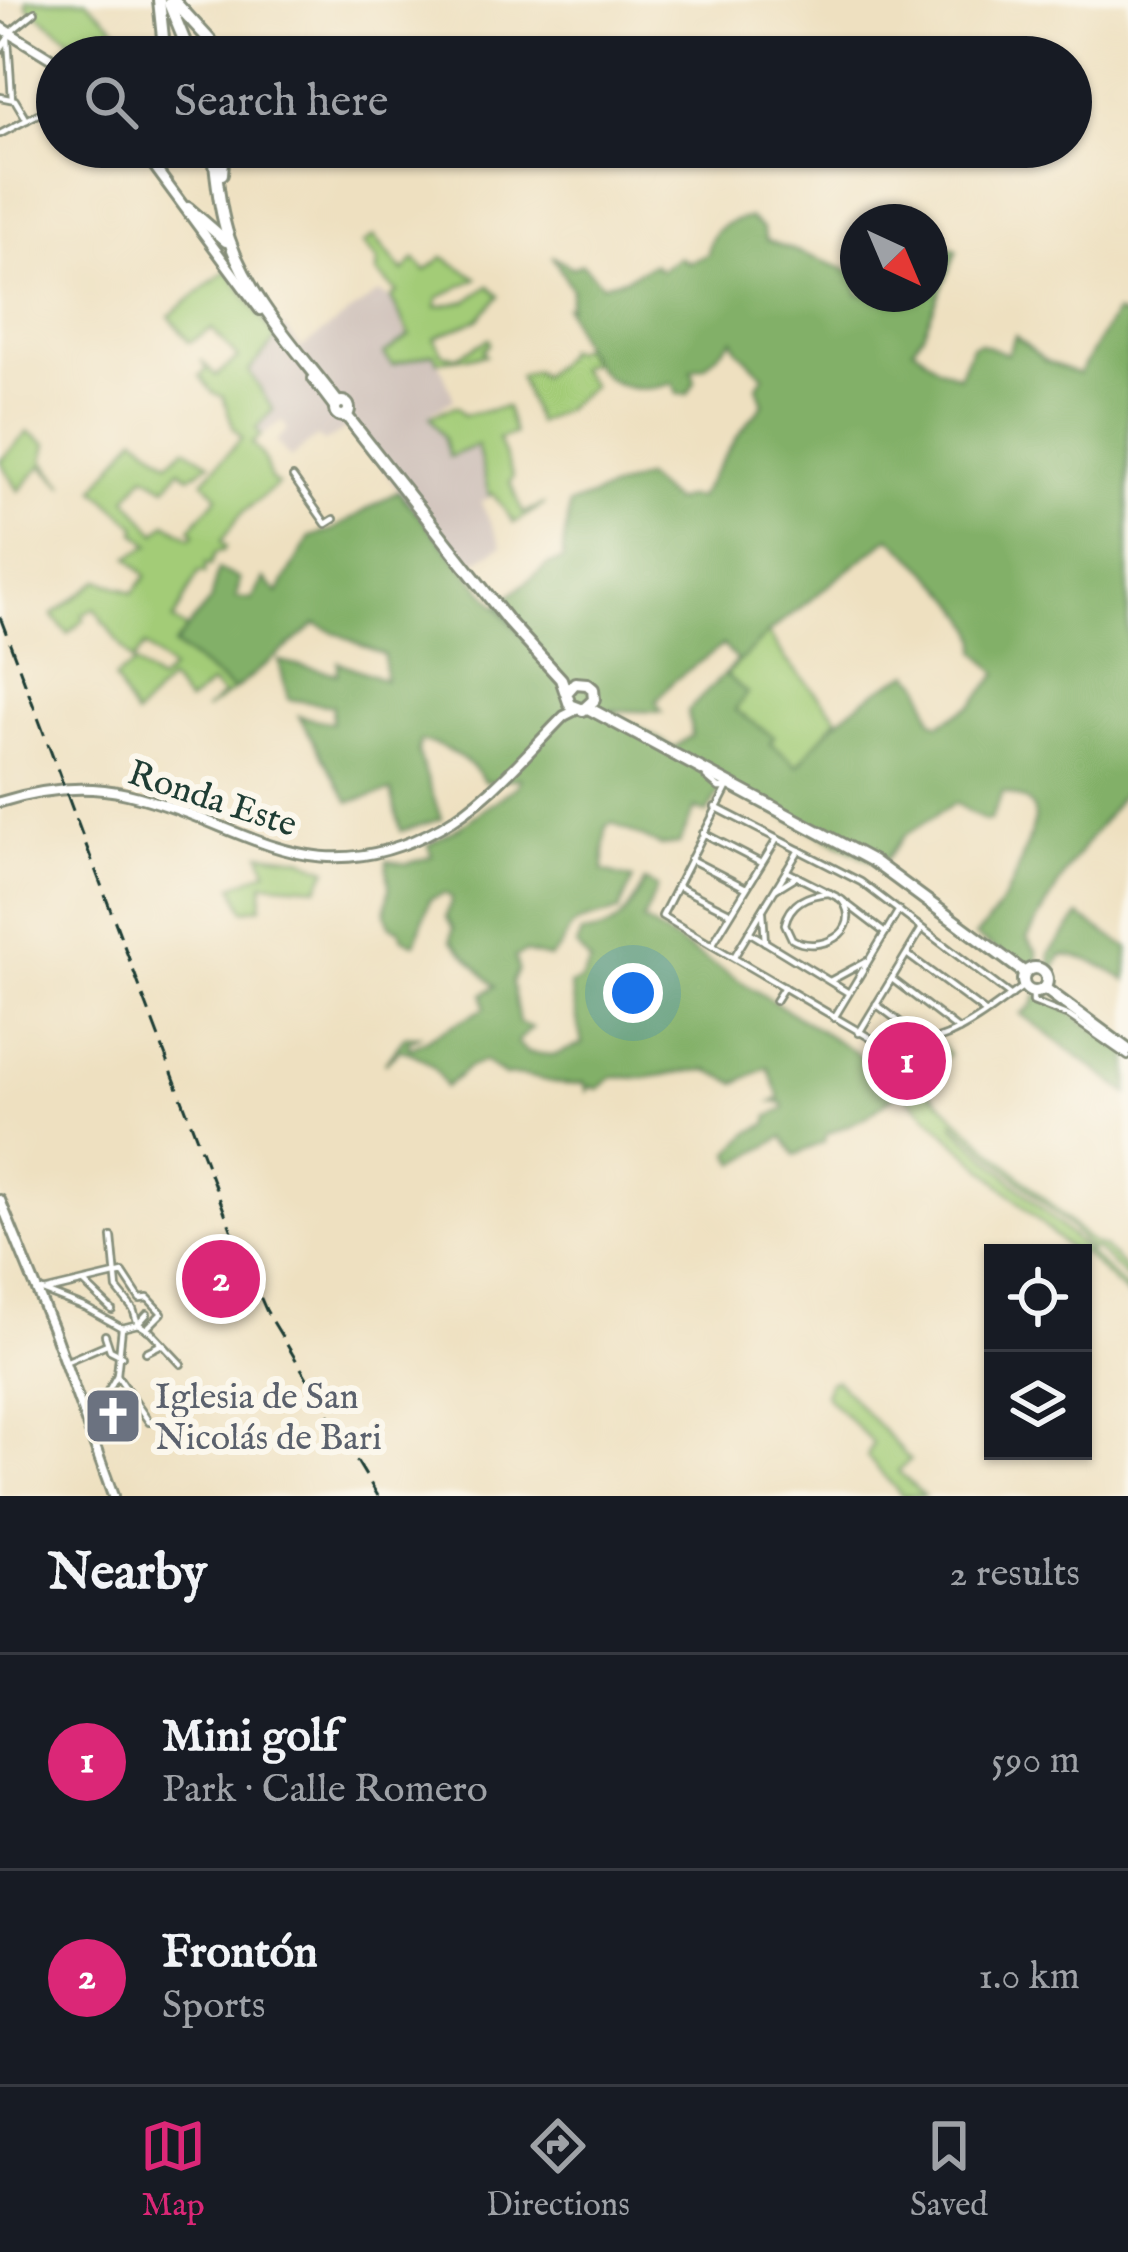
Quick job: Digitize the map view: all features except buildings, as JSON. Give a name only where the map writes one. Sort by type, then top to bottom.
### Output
[{"type":"highway","points":[[166,36],[167,0]]},
{"type":"highway","points":[[167,0],[182,36]]},
{"type":"highway","points":[[167,0],[205,36]]},
{"type":"highway","points":[[216,168],[234,253],[252,293],[500,610],[576,696],[728,786],[873,861],[1032,985],[1115,1037],[1128,1040]]},
{"type":"highway","points":[[224,168],[234,253]]},
{"type":"highway","points":[[188,208],[234,253]]},
{"type":"highway","points":[[1090,1022],[1128,1054]]},
{"type":"main road","points":[[0,26],[36,51]]},
{"type":"main road","points":[[157,168],[252,293]]},
{"type":"main road","name":"Ronda Este","points":[[0,799],[58,784],[96,784],[139,793],[290,848],[369,849],[420,833],[465,805],[576,696]]},
{"type":"main road","points":[[0,1200],[42,1290],[113,1496]]},
{"type":"street","points":[[0,50],[35,12]]},
{"type":"street","points":[[11,38],[12,99],[27,120]]},
{"type":"street","points":[[0,97],[12,99]]},
{"type":"street","points":[[0,134],[36,115]]},
{"type":"street","points":[[293,477],[326,524],[334,519]]},
{"type":"street","points":[[728,786],[662,916],[879,1043],[905,1048],[929,1044],[1032,985],[1036,1004],[1073,1018],[1128,1054]]},
{"type":"street","points":[[715,807],[861,882],[1011,995]]},
{"type":"street","points":[[703,833],[761,863]]},
{"type":"street","points":[[712,944],[777,839]]},
{"type":"street","points":[[734,957],[799,850]]},
{"type":"street","points":[[690,859],[746,888]]},
{"type":"street","points":[[786,871],[842,900],[886,933]]},
{"type":"street","points":[[773,892],[796,876]]},
{"type":"street","points":[[677,886],[731,914]]},
{"type":"street","points":[[830,893],[804,898],[793,906],[785,924],[791,938],[807,946],[834,939],[848,920],[848,907],[842,900]]},
{"type":"street","points":[[764,907],[765,942]]},
{"type":"street","points":[[834,1018],[899,910]]},
{"type":"street","points":[[859,1033],[922,928]]},
{"type":"street","points":[[749,932],[849,993]]},
{"type":"street","points":[[782,952],[791,938]]},
{"type":"street","points":[[907,954],[985,1012]]},
{"type":"street","points":[[830,981],[871,957]]},
{"type":"street","points":[[892,978],[959,1030]]},
{"type":"street","points":[[775,1001],[784,988]]},
{"type":"street","points":[[876,1004],[929,1044]]},
{"type":"street","points":[[112,1237],[117,1286],[124,1300],[139,1325],[181,1364]]},
{"type":"street","points":[[42,1290],[125,1274],[140,1299],[147,1297]]},
{"type":"street","points":[[84,1283],[112,1310]]},
{"type":"street","points":[[104,1299],[117,1286]]},
{"type":"street","points":[[42,1290],[106,1318],[122,1332],[117,1375],[106,1402],[88,1426]]},
{"type":"street","points":[[133,1310],[147,1297]]},
{"type":"street","points":[[122,1332],[162,1312],[147,1297]]},
{"type":"street","points":[[106,1318],[124,1300]]},
{"type":"street","points":[[139,1325],[147,1314]]},
{"type":"street","points":[[105,1334],[111,1352],[122,1356]]},
{"type":"street","points":[[65,1362],[107,1344]]},
{"type":"street","points":[[146,1352],[162,1344]]},
{"type":"street","points":[[117,1375],[149,1422]]},
{"type":"shaded area","points":[[378,293],[391,298],[415,355],[435,351],[454,400],[432,412],[451,452],[477,441],[491,497],[481,503],[502,546],[461,570],[420,527],[381,464],[350,426],[325,442],[317,437],[290,458],[276,441],[288,429],[281,421],[262,436],[255,429],[273,410],[250,371],[275,337],[285,327],[301,348]]},
{"type":"green space","points":[[27,0],[86,0],[125,36],[67,36],[27,7]]},
{"type":"green space","points":[[749,218],[763,229],[766,240],[840,267],[840,312],[932,312],[913,347],[937,367],[959,376],[972,346],[979,343],[1007,354],[1015,336],[1045,361],[1079,374],[1115,313],[1128,317],[1128,787],[1070,865],[1027,939],[1037,952],[1038,964],[1021,966],[975,936],[1005,897],[1019,867],[1035,820],[1029,803],[1003,792],[990,820],[985,821],[955,803],[905,835],[881,866],[723,785],[707,813],[695,808],[679,844],[661,846],[612,823],[606,826],[603,871],[633,879],[619,911],[576,924],[549,958],[525,952],[515,957],[518,970],[512,982],[519,1023],[532,1028],[517,1042],[527,1053],[555,1055],[582,1044],[570,985],[581,980],[591,963],[576,946],[581,933],[613,925],[645,881],[657,887],[643,921],[908,1085],[866,1117],[827,1134],[824,1142],[795,1155],[783,1137],[736,1164],[730,1153],[749,1133],[767,1124],[769,1116],[785,1109],[783,1103],[773,1102],[780,1098],[768,1067],[736,1083],[708,1070],[613,1077],[587,1091],[584,1082],[505,1076],[484,1061],[445,1087],[433,1067],[414,1054],[399,1050],[384,1064],[405,1036],[418,1036],[408,1042],[410,1048],[485,1008],[483,994],[495,986],[451,940],[453,928],[446,917],[452,898],[445,893],[430,899],[415,944],[391,926],[386,912],[387,861],[407,864],[432,856],[428,845],[517,786],[520,778],[485,782],[457,755],[420,741],[418,752],[441,819],[401,831],[391,791],[349,802],[299,716],[332,723],[333,706],[288,699],[279,661],[338,674],[338,662],[385,680],[384,655],[316,624],[234,690],[174,645],[210,601],[218,569],[240,579],[236,598],[252,600],[264,579],[278,593],[310,537],[333,530],[398,491],[527,642],[499,604],[548,565],[563,560],[569,505],[644,477],[674,502],[698,498],[763,404],[757,386],[764,376],[733,339],[705,366],[692,370],[695,382],[688,394],[678,394],[673,383],[631,388],[615,383],[581,344],[566,307],[572,289],[552,256],[572,268],[582,264],[602,284],[653,264],[660,270],[679,257],[689,263],[708,254],[712,238],[726,224]],"holes":[[[890,537],[960,606],[977,638],[977,651],[998,674],[972,705],[939,724],[932,720],[921,684],[910,673],[848,712],[798,766],[770,743],[774,737],[735,710],[747,693],[726,675],[768,633]],[[723,645],[737,661],[688,711],[692,735],[674,748],[610,710],[662,712],[656,702],[673,681]]]},
{"type":"green space","points":[[374,236],[403,272],[415,259],[425,271],[443,257],[477,278],[438,298],[437,307],[467,301],[489,286],[499,296],[478,319],[434,338],[443,354],[457,356],[489,339],[483,350],[486,355],[438,361],[433,353],[392,365],[384,354],[410,335],[391,298],[397,292],[377,273],[378,260],[363,244]]},
{"type":"green space","points":[[948,247],[957,250],[948,272]]},
{"type":"green space","points":[[227,270],[276,339],[249,371],[273,410],[256,428],[261,435],[252,444],[263,456],[271,480],[278,484],[240,515],[221,542],[226,547],[216,552],[210,565],[206,563],[205,573],[199,571],[173,621],[187,629],[174,646],[234,690],[205,710],[223,695],[211,684],[188,703],[169,680],[135,717],[114,678],[135,664],[158,682],[171,670],[145,646],[132,662],[94,608],[68,634],[52,615],[99,580],[133,593],[146,576],[129,557],[150,545],[95,489],[136,436],[169,462],[185,448],[210,463],[190,477],[180,469],[166,487],[145,475],[127,498],[156,534],[166,523],[191,538],[195,533],[190,529],[218,496],[203,481],[242,438],[223,397],[212,392],[200,376],[207,369],[201,360],[216,376],[238,358],[212,329],[189,342],[169,316]]},
{"type":"green space","points":[[580,347],[592,362],[578,368],[592,386],[563,410],[537,423],[519,376],[535,371],[540,377],[566,350]]},
{"type":"green space","points":[[457,406],[464,415],[506,407],[514,434],[498,439],[513,477],[510,482],[523,513],[545,504],[514,523],[493,494],[489,495],[477,445],[449,457],[430,416]]},
{"type":"green space","points":[[28,432],[47,444],[43,460],[64,486],[42,465],[19,491],[0,461]]},
{"type":"green space","points":[[768,633],[838,717],[798,767],[770,742],[774,737],[734,710],[725,675]]},
{"type":"green space","points":[[261,853],[301,858],[327,869],[318,887],[263,883],[261,907],[244,910],[233,886],[267,871]]},
{"type":"green space","points":[[1079,916],[1128,948],[1126,980],[1087,960],[1061,955],[1051,976],[1050,953]]},
{"type":"green space","points":[[1036,995],[1048,995],[1128,1054],[1128,1094],[1021,1014],[1033,1005]]},
{"type":"green space","points":[[872,1043],[900,1050],[941,1044],[949,1055],[917,1080],[1092,1243],[1104,1247],[1128,1271],[1128,1279],[954,1121],[1079,1244],[1063,1244],[900,1090],[907,1085],[864,1055]]},
{"type":"green space","points":[[1092,1256],[1128,1290],[1128,1296],[1092,1262]]},
{"type":"green space","points":[[836,1380],[910,1460],[898,1471],[924,1496],[902,1496],[867,1457],[873,1443],[825,1395],[829,1382]]},
{"type":"railway","points":[[0,617],[234,1237],[266,1310],[378,1496]]},
{"type":"place","name":"Mini golf","points":[[907,1061]]},
{"type":"place","name":"Frontón","points":[[221,1279]]},
{"type":"place","name":"Iglesia de San Nicolás de Bari","points":[[113,1416]]}]
